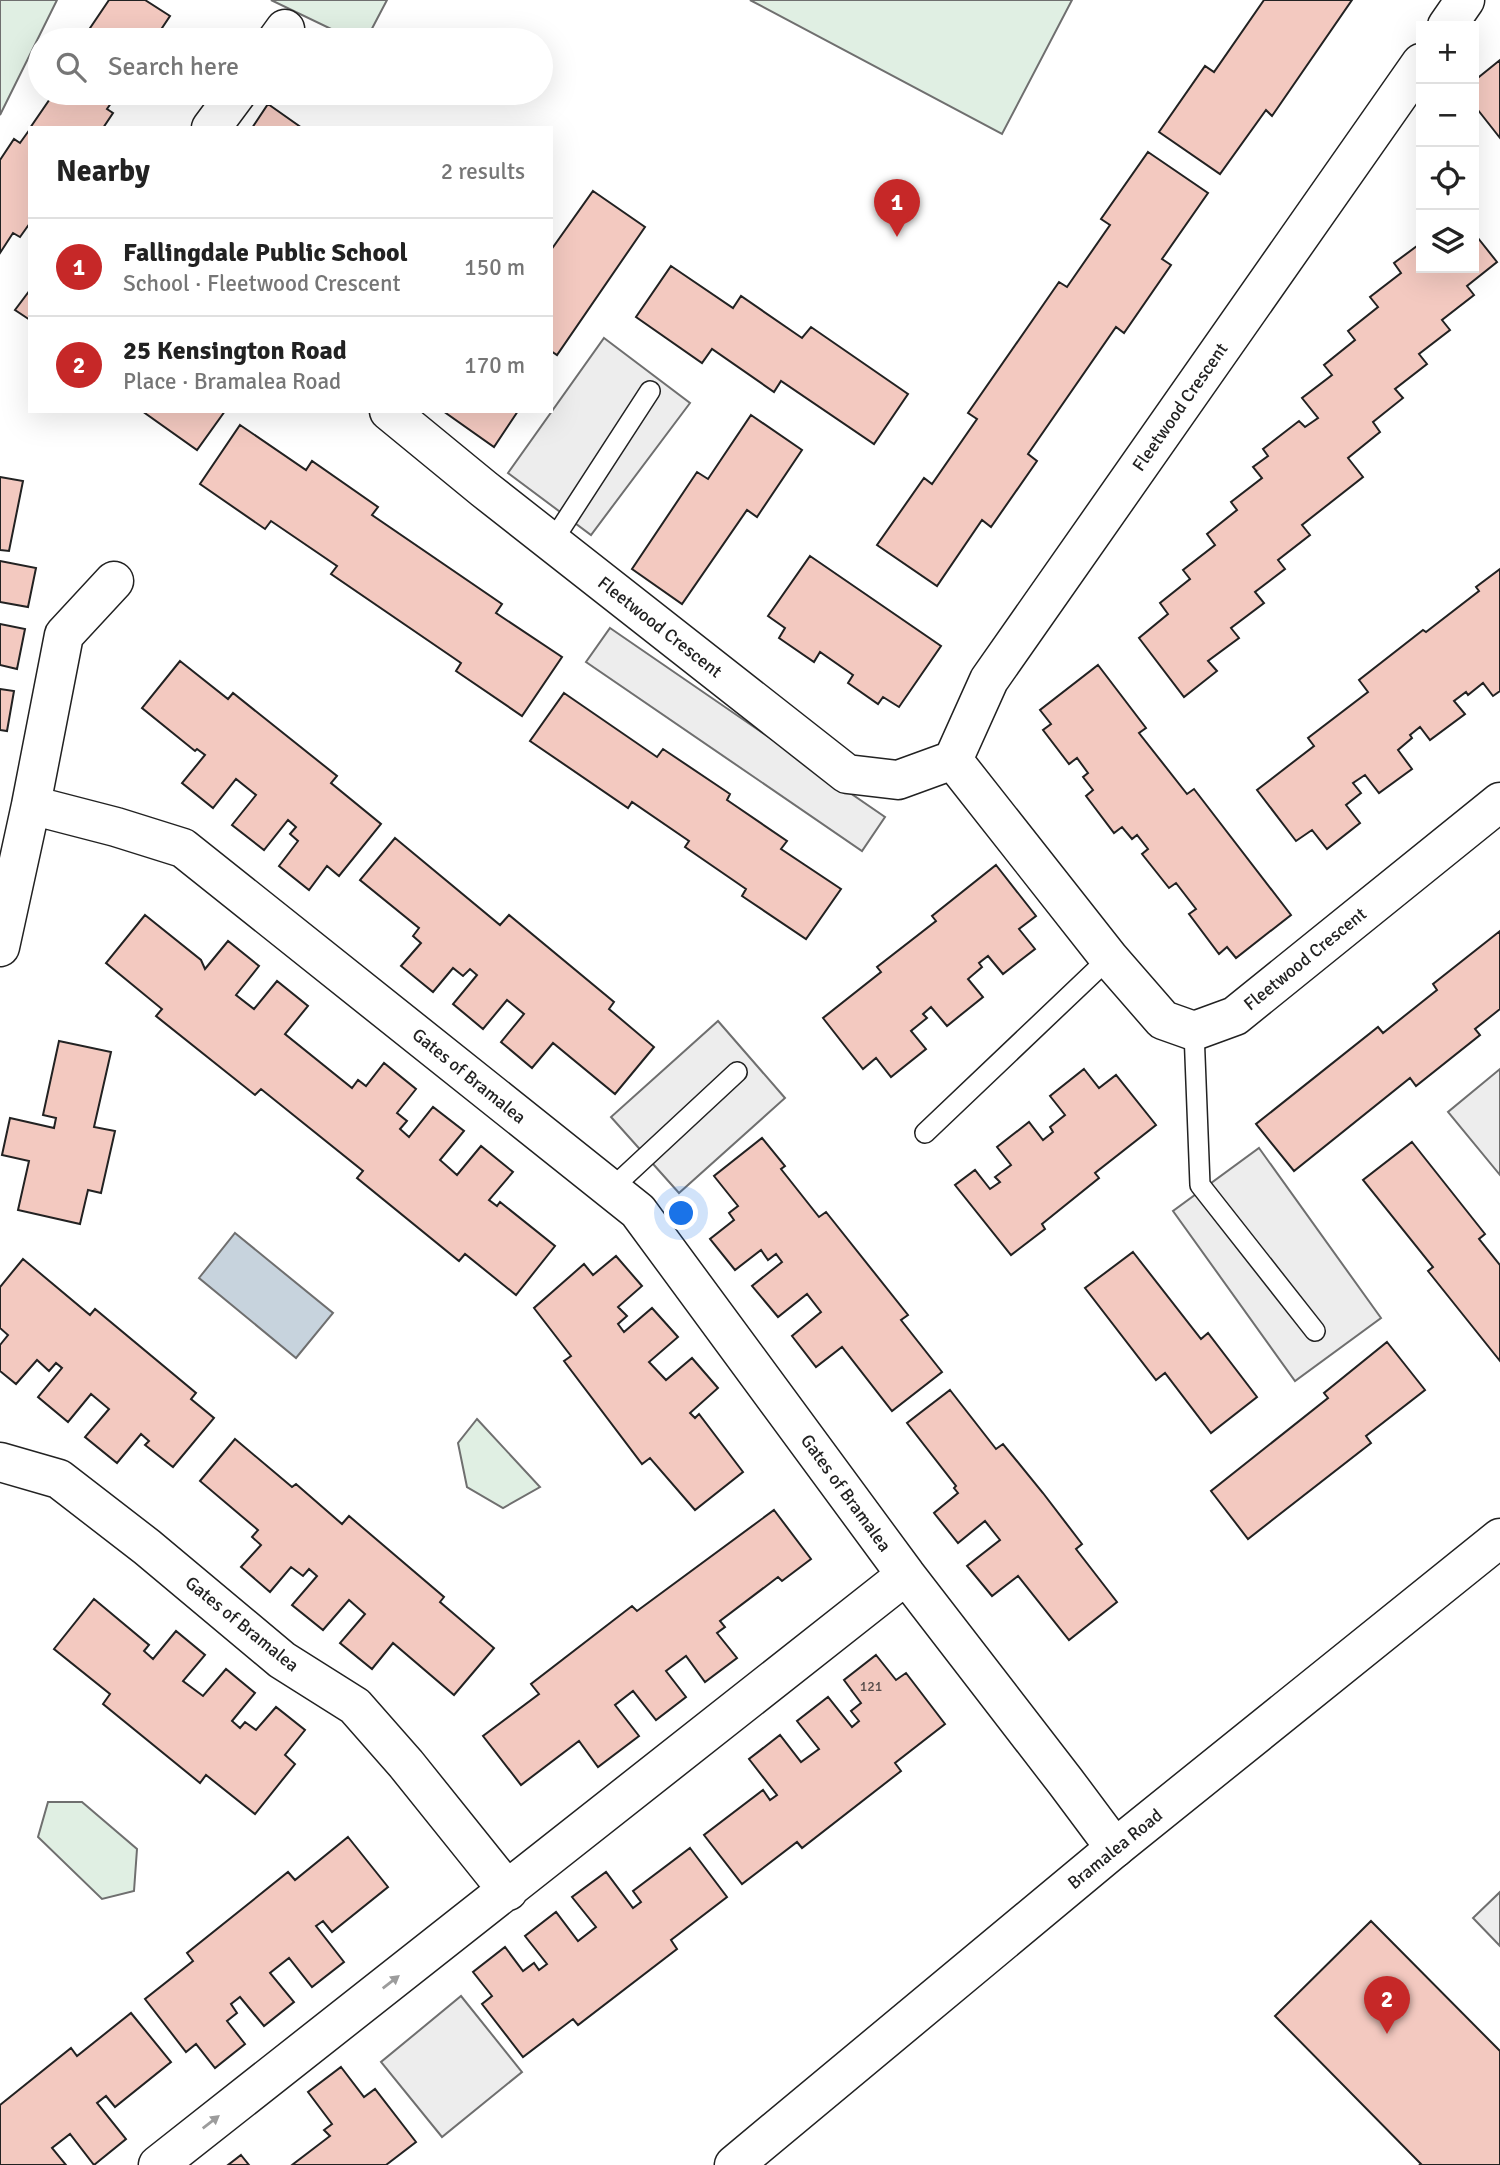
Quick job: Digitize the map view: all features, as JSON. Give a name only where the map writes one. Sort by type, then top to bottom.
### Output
[{"type":"street","points":[[1450,21],[1465,0]]},
{"type":"street","name":"Fleetwood Crescent","points":[[391,413],[847,774],[898,780],[953,760],[989,680],[1416,70]]},
{"type":"street","points":[[212,126],[228,105]]},
{"type":"street","points":[[0,947],[64,635],[114,581]]},
{"type":"street","points":[[953,760],[1109,958],[1163,1020],[1194,1031]]},
{"type":"street","name":"Fleetwood Crescent","points":[[1194,1031],[1235,1016],[1500,802]]},
{"type":"street","name":"Gates of Bramalea","points":[[31,805],[183,848],[638,1211],[906,1575],[1115,1848]]},
{"type":"street","name":"Gates of Bramalea","points":[[0,1462],[60,1479],[147,1547],[282,1660],[355,1706],[406,1764],[508,1891]]},
{"type":"street","name":"Bramalea Road","points":[[734,2165],[1115,1848],[1500,1538]]},
{"type":"street","points":[[158,2165],[906,1575]]},
{"type":"lane","points":[[552,542],[650,390]]},
{"type":"lane","points":[[925,1133],[1109,958]]},
{"type":"lane","points":[[1194,1031],[1199,1185],[1315,1331]]},
{"type":"lane","points":[[610,1190],[737,1072]]},
{"type":"green space","points":[[0,0],[57,0],[43,28],[28,28],[28,59],[0,115]]},
{"type":"green space","points":[[271,0],[387,0],[372,28],[329,28]]},
{"type":"green space","points":[[750,0],[1072,0],[1002,134]]},
{"type":"green space","points":[[477,1419],[540,1487],[503,1508],[467,1487],[458,1443]]},
{"type":"green space","points":[[48,1802],[82,1802],[137,1849],[134,1891],[102,1899],[38,1837]]},
{"type":"shaded area","points":[[604,338],[690,403],[591,535],[508,473]]},
{"type":"shaded area","points":[[610,628],[885,817],[862,851],[586,662]]},
{"type":"shaded area","points":[[718,1021],[785,1098],[679,1193],[611,1117]]},
{"type":"shaded area","points":[[1500,1069],[1500,1175],[1448,1112]]},
{"type":"shaded area","points":[[1259,1148],[1381,1318],[1295,1381],[1173,1211]]},
{"type":"shaded area","points":[[235,1233],[333,1313],[296,1358],[199,1278]]},
{"type":"shaded area","points":[[1500,1892],[1500,1946],[1473,1918]]},
{"type":"shaded area","points":[[461,1996],[522,2072],[442,2137],[381,2062]]},
{"type":"building","points":[[109,0],[145,0],[170,16],[162,28],[90,28]]},
{"type":"building","points":[[1264,0],[1352,0],[1272,116],[1266,110],[1220,174],[1159,132],[1205,66],[1214,72]]},
{"type":"building","points":[[1500,60],[1500,138],[1479,111],[1479,77]]},
{"type":"building","points":[[46,105],[110,105],[107,109],[113,113],[104,126],[31,126]]},
{"type":"building","points":[[269,105],[299,126],[253,126]]},
{"type":"building","points":[[28,132],[28,226],[20,237],[13,233],[0,253],[0,160],[14,139],[20,143]]},
{"type":"building","points":[[1148,152],[1208,193],[1162,259],[1171,265],[1124,333],[1116,327],[1028,454],[1037,461],[991,527],[982,520],[937,586],[877,545],[924,478],[932,484],[977,419],[968,413],[1059,282],[1067,287],[1110,225],[1101,219]]},
{"type":"building","points":[[593,191],[645,227],[557,355],[553,352],[553,247]]},
{"type":"building","points":[[1479,239],[1497,262],[1467,286],[1474,295],[1442,320],[1450,330],[1419,354],[1427,364],[1395,389],[1403,398],[1373,422],[1380,432],[1348,458],[1363,477],[1302,525],[1310,535],[1278,560],[1285,569],[1255,592],[1264,603],[1231,628],[1239,638],[1208,661],[1217,671],[1184,697],[1139,638],[1168,614],[1160,603],[1190,579],[1183,570],[1215,545],[1207,534],[1237,510],[1231,502],[1262,478],[1253,467],[1268,456],[1263,449],[1299,421],[1305,427],[1318,418],[1302,398],[1332,375],[1324,365],[1355,340],[1348,331],[1378,307],[1370,297],[1401,273],[1394,263],[1416,247],[1416,273],[1479,273]]},
{"type":"building","points":[[671,266],[733,308],[741,296],[802,338],[811,327],[908,394],[874,444],[781,381],[774,392],[712,349],[702,363],[636,317]]},
{"type":"building","points":[[28,293],[28,319],[15,310]]},
{"type":"building","points":[[145,413],[224,413],[197,450]]},
{"type":"building","points":[[446,413],[517,413],[494,447]]},
{"type":"building","points":[[751,415],[802,450],[757,517],[747,510],[682,604],[632,569],[697,472],[708,479]]},
{"type":"building","points":[[240,425],[306,470],[312,461],[378,507],[372,515],[502,604],[496,613],[562,657],[522,716],[456,671],[461,663],[331,574],[337,566],[271,521],[265,529],[200,484]]},
{"type":"building","points":[[0,477],[23,481],[9,551],[0,550]]},
{"type":"building","points":[[810,556],[941,646],[899,707],[883,697],[878,704],[848,683],[853,675],[820,652],[814,662],[779,638],[785,628],[768,616]]},
{"type":"building","points":[[0,561],[36,568],[28,607],[0,602]]},
{"type":"building","points":[[1500,569],[1500,691],[1493,696],[1483,683],[1468,695],[1466,692],[1454,701],[1465,714],[1430,740],[1420,727],[1410,735],[1412,738],[1398,750],[1412,769],[1379,793],[1365,775],[1353,783],[1361,793],[1346,805],[1360,823],[1327,849],[1312,830],[1296,841],[1257,790],[1314,746],[1308,738],[1368,692],[1359,680],[1479,591],[1476,587]]},
{"type":"building","points":[[0,624],[25,629],[17,669],[0,665]]},
{"type":"building","points":[[180,661],[228,699],[233,693],[337,776],[331,783],[381,824],[339,876],[327,866],[309,890],[279,866],[298,841],[290,834],[296,827],[288,820],[264,850],[232,825],[256,795],[236,779],[213,808],[182,783],[205,755],[197,749],[195,751],[142,708]]},
{"type":"building","points":[[1098,665],[1146,728],[1139,733],[1187,794],[1194,789],[1291,915],[1236,958],[1227,947],[1219,954],[1189,914],[1196,909],[1176,883],[1169,888],[1142,854],[1148,849],[1137,835],[1132,839],[1122,827],[1114,833],[1086,796],[1093,790],[1083,777],[1088,773],[1077,758],[1069,764],[1043,730],[1051,724],[1040,710]]},
{"type":"building","points":[[0,689],[14,691],[7,731],[0,730]]},
{"type":"building","points":[[564,693],[657,757],[663,749],[730,794],[727,800],[787,841],[781,849],[841,889],[806,939],[742,896],[746,889],[685,847],[689,841],[632,802],[628,808],[530,741]]},
{"type":"building","points":[[395,838],[500,925],[509,915],[614,1002],[609,1009],[654,1047],[615,1094],[553,1043],[532,1068],[501,1042],[524,1014],[507,1000],[483,1029],[453,1004],[477,975],[470,969],[463,976],[453,968],[433,992],[401,966],[421,943],[413,936],[419,928],[360,880]]},
{"type":"building","points":[[996,865],[1036,916],[1019,929],[1035,949],[1003,974],[988,956],[979,963],[982,967],[968,979],[983,997],[947,1026],[931,1007],[923,1014],[927,1018],[911,1031],[926,1049],[891,1077],[876,1058],[863,1069],[823,1018],[881,972],[877,967],[936,921],[932,916]]},
{"type":"building","points":[[145,915],[201,960],[205,969],[228,941],[259,966],[236,995],[254,1009],[277,981],[308,1006],[285,1034],[352,1088],[358,1080],[366,1086],[384,1063],[416,1089],[397,1113],[407,1121],[400,1129],[409,1137],[433,1107],[464,1131],[440,1160],[457,1175],[481,1146],[513,1172],[489,1200],[497,1206],[500,1202],[555,1246],[516,1295],[465,1254],[459,1261],[357,1178],[363,1171],[261,1089],[255,1095],[156,1016],[162,1009],[106,963]]},
{"type":"building","points":[[1500,931],[1500,1009],[1475,1029],[1480,1035],[1416,1086],[1410,1078],[1294,1171],[1256,1124],[1378,1027],[1383,1033],[1437,990],[1433,984]]},
{"type":"building","points":[[59,1041],[111,1052],[94,1127],[115,1131],[101,1193],[88,1190],[80,1224],[18,1210],[29,1161],[2,1155],[10,1118],[54,1128],[56,1118],[43,1115]]},
{"type":"building","points":[[1084,1069],[1099,1088],[1116,1075],[1156,1125],[1095,1173],[1099,1178],[1042,1224],[1045,1229],[1011,1255],[955,1185],[975,1170],[990,1189],[1000,1182],[995,1177],[1011,1165],[997,1147],[1029,1122],[1043,1140],[1053,1132],[1050,1127],[1065,1115],[1050,1096]]},
{"type":"building","points":[[762,1138],[785,1166],[781,1169],[819,1217],[826,1212],[908,1315],[901,1320],[942,1372],[892,1411],[842,1347],[816,1367],[792,1336],[821,1312],[807,1294],[778,1317],[752,1286],[782,1262],[776,1254],[768,1260],[761,1250],[735,1270],[710,1239],[734,1220],[729,1213],[738,1206],[714,1176]]},
{"type":"building","points":[[1412,1142],[1485,1234],[1479,1239],[1500,1265],[1500,1361],[1428,1271],[1433,1267],[1363,1180]]},
{"type":"building","points":[[1133,1252],[1201,1339],[1208,1333],[1257,1397],[1211,1433],[1165,1373],[1156,1380],[1085,1288]]},
{"type":"building","points":[[616,1256],[642,1286],[618,1307],[627,1316],[618,1324],[624,1332],[652,1308],[678,1337],[649,1362],[666,1380],[692,1358],[718,1388],[690,1413],[695,1418],[699,1414],[743,1472],[695,1510],[650,1458],[642,1464],[564,1361],[571,1356],[534,1308],[584,1264],[593,1275]]},
{"type":"building","points":[[23,1259],[90,1315],[95,1309],[196,1393],[191,1399],[214,1418],[173,1467],[145,1445],[149,1441],[141,1434],[117,1463],[85,1437],[109,1409],[91,1394],[68,1422],[38,1397],[62,1368],[56,1363],[49,1371],[37,1360],[16,1384],[0,1371],[0,1345],[8,1335],[0,1328],[0,1287]]},
{"type":"building","points":[[1387,1342],[1425,1390],[1366,1436],[1371,1443],[1248,1539],[1211,1491],[1328,1398],[1324,1393]]},
{"type":"building","points":[[950,1390],[996,1449],[1003,1444],[1043,1493],[1082,1544],[1076,1549],[1117,1602],[1069,1640],[1018,1576],[992,1596],[967,1566],[1000,1540],[985,1521],[958,1543],[934,1513],[958,1493],[954,1488],[956,1486],[907,1423]]},
{"type":"building","points":[[235,1439],[292,1487],[296,1484],[342,1524],[349,1516],[444,1597],[440,1602],[494,1648],[454,1695],[393,1643],[372,1669],[340,1643],[365,1614],[349,1600],[323,1630],[292,1605],[317,1576],[309,1569],[303,1576],[291,1567],[270,1592],[241,1567],[261,1545],[252,1537],[258,1530],[200,1481]]},
{"type":"building","points":[[774,1510],[811,1559],[782,1581],[778,1577],[720,1621],[725,1627],[717,1633],[737,1658],[705,1682],[686,1656],[666,1671],[686,1697],[656,1720],[633,1691],[615,1705],[639,1736],[598,1767],[579,1741],[521,1785],[483,1736],[539,1694],[531,1684],[632,1606],[637,1611]]},
{"type":"building","points":[[94,1599],[149,1645],[144,1651],[153,1659],[176,1631],[205,1655],[183,1681],[203,1696],[226,1669],[255,1693],[232,1721],[240,1728],[245,1722],[256,1730],[276,1707],[305,1730],[285,1755],[295,1764],[255,1814],[206,1775],[200,1783],[103,1704],[110,1694],[54,1649]]},
{"type":"building","points":[[876,1655],[896,1680],[906,1673],[945,1724],[895,1763],[901,1771],[802,1848],[797,1842],[742,1884],[704,1835],[763,1790],[770,1800],[777,1795],[749,1759],[780,1735],[801,1762],[819,1749],[797,1721],[828,1697],[852,1727],[859,1721],[851,1711],[861,1703],[844,1680]]},
{"type":"building","points":[[348,1837],[388,1887],[332,1932],[323,1921],[316,1926],[344,1962],[312,1987],[289,1958],[270,1973],[294,2002],[264,2026],[240,1997],[231,2004],[237,2013],[227,2021],[245,2044],[215,2068],[196,2044],[186,2052],[145,1999],[193,1961],[187,1953],[288,1872],[295,1880]]},
{"type":"building","points":[[690,1848],[727,1897],[671,1940],[677,1949],[578,2025],[573,2019],[523,2057],[482,2004],[492,1996],[473,1972],[505,1947],[523,1971],[534,1963],[539,1970],[547,1964],[525,1936],[556,1912],[578,1941],[596,1927],[572,1897],[606,1872],[633,1908],[641,1902],[633,1891]]},
{"type":"building","points":[[1371,1921],[1500,2051],[1500,2165],[1419,2165],[1421,2164],[1275,2016]]},
{"type":"building","points":[[131,2013],[171,2062],[115,2107],[106,2096],[97,2103],[126,2139],[94,2165],[70,2134],[52,2148],[66,2165],[0,2165],[0,2105],[71,2048],[77,2056]]},
{"type":"building","points":[[341,2067],[364,2097],[375,2089],[416,2142],[386,2165],[292,2165],[330,2136],[324,2130],[332,2124],[308,2092]]},
{"type":"building","points":[[241,2155],[249,2165],[228,2165]]},
{"type":"place","name":"Fallingdale Public School","points":[[897,237]]},
{"type":"place","name":"25 Kensington Road","points":[[1387,2034]]}]
